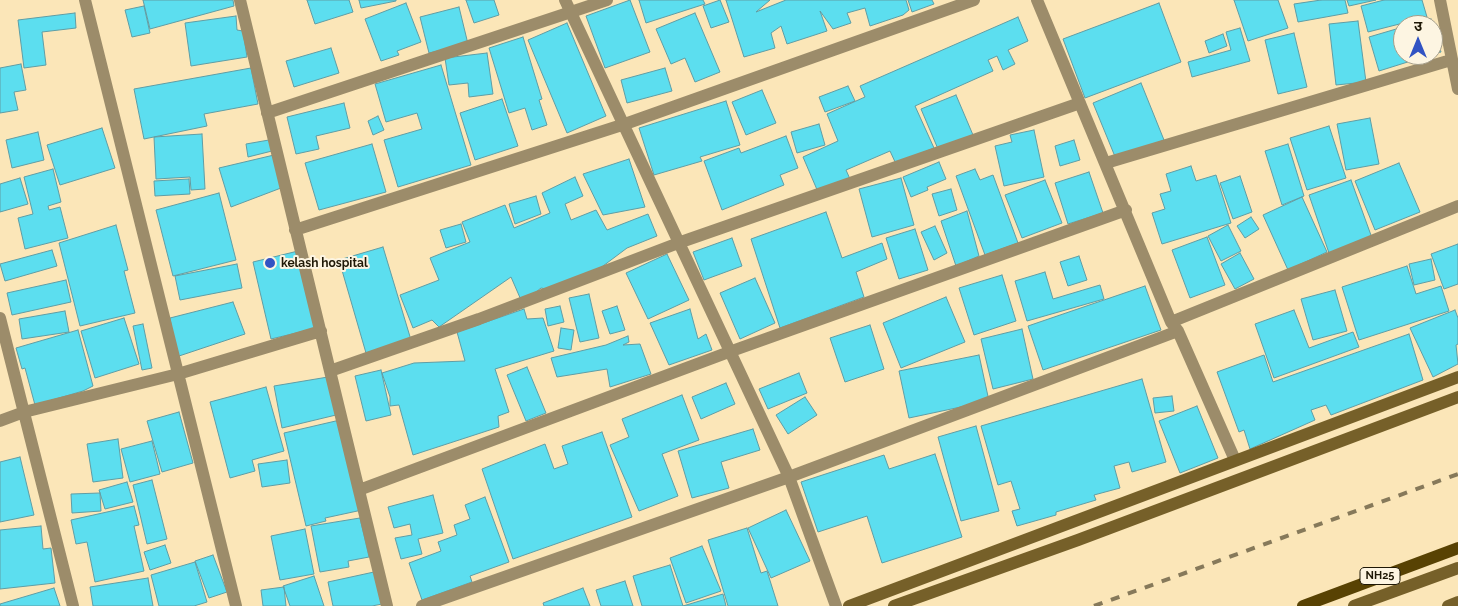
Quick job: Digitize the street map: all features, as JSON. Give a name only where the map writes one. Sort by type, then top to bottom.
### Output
[{"type":"main road","name":"NH25","points":[[1303,606],[1458,548]]},
{"type":"street","points":[[85,0],[236,606]]},
{"type":"street","points":[[240,0],[387,606]]},
{"type":"street","points":[[565,0],[681,242],[729,352],[789,476],[836,606]]},
{"type":"street","points":[[267,113],[607,0]]},
{"type":"street","points":[[295,230],[625,124],[974,0]]},
{"type":"street","points":[[1038,0],[1175,327],[1235,460]]},
{"type":"street","points":[[1440,0],[1458,88]]},
{"type":"street","points":[[1106,163],[1451,60]]},
{"type":"street","points":[[330,371],[488,315],[681,242],[1080,103]]},
{"type":"street","points":[[422,606],[789,476],[1175,327],[1458,206]]},
{"type":"street","points":[[359,490],[729,352],[1126,210]]},
{"type":"street","points":[[0,318],[73,606]]},
{"type":"street","points":[[0,421],[24,412],[178,374],[320,332]]},
{"type":"street","points":[[849,606],[1458,377]]},
{"type":"street","points":[[894,606],[1087,537],[1458,397]]},
{"type":"street","points":[[1354,606],[1458,568]]},
{"type":"street","points":[[1448,606],[1458,602]]},
{"type":"building","points":[[143,0],[233,0],[234,6],[150,29]]},
{"type":"building","points":[[307,0],[349,0],[353,12],[315,24]]},
{"type":"building","points":[[359,0],[396,0],[396,1],[361,8]]},
{"type":"building","points":[[466,0],[494,0],[499,15],[474,23]]},
{"type":"building","points":[[630,0],[650,52],[605,68],[586,16]]},
{"type":"building","points":[[639,0],[703,0],[705,4],[646,23]]},
{"type":"building","points":[[720,0],[729,22],[711,28],[703,6]]},
{"type":"building","points":[[726,0],[770,0],[756,12],[786,0],[906,0],[909,10],[903,15],[870,26],[865,8],[847,13],[851,23],[833,29],[820,11],[827,31],[787,44],[781,26],[771,33],[775,48],[744,57]]},
{"type":"building","points":[[908,0],[932,0],[934,4],[912,12]]},
{"type":"building","points":[[1234,0],[1278,0],[1288,28],[1248,41]]},
{"type":"building","points":[[1321,0],[1345,0],[1348,13],[1298,22],[1294,4]]},
{"type":"building","points":[[1347,0],[1376,0],[1349,6]]},
{"type":"building","points":[[1384,0],[1422,0],[1426,15],[1393,15],[1393,26],[1368,32],[1361,6]]},
{"type":"building","points":[[406,3],[421,42],[397,51],[399,55],[381,61],[365,19]]},
{"type":"building","points":[[1159,3],[1181,62],[1085,98],[1063,39]]},
{"type":"building","points":[[144,6],[150,33],[132,37],[125,10]]},
{"type":"building","points":[[459,7],[468,44],[429,53],[420,17]]},
{"type":"building","points":[[75,13],[76,28],[42,32],[46,65],[24,68],[18,20]]},
{"type":"building","points":[[695,13],[720,72],[695,82],[685,58],[671,64],[656,29]]},
{"type":"building","points":[[236,16],[237,30],[243,31],[247,57],[191,66],[185,23]]},
{"type":"building","points":[[1018,17],[1028,41],[1008,50],[1015,64],[1003,70],[997,56],[988,60],[993,71],[915,106],[934,148],[896,164],[890,151],[846,170],[850,179],[818,192],[803,157],[838,141],[827,114],[865,97],[860,86]]},
{"type":"building","points":[[1358,21],[1366,82],[1336,85],[1329,24]]},
{"type":"building","points":[[567,23],[606,116],[567,133],[528,40]]},
{"type":"building","points":[[1240,28],[1250,61],[1192,77],[1188,62],[1231,50],[1226,32]]},
{"type":"building","points":[[1393,30],[1393,65],[1398,65],[1379,71],[1369,37]]},
{"type":"building","points":[[1294,33],[1307,87],[1278,94],[1265,40]]},
{"type":"building","points":[[1223,34],[1227,46],[1209,53],[1205,41]]},
{"type":"building","points":[[523,37],[542,99],[539,100],[547,125],[532,130],[525,108],[509,113],[489,48]]},
{"type":"building","points":[[331,48],[339,73],[294,87],[286,61]]},
{"type":"building","points":[[487,53],[493,94],[469,97],[468,83],[449,85],[445,58]]},
{"type":"building","points":[[21,64],[26,90],[14,92],[18,110],[0,113],[0,68]]},
{"type":"building","points":[[441,65],[471,165],[398,187],[384,140],[422,129],[417,113],[386,122],[375,84]]},
{"type":"building","points":[[251,68],[258,104],[204,114],[207,126],[144,139],[134,89]]},
{"type":"building","points":[[665,68],[672,91],[627,103],[621,80]]},
{"type":"building","points":[[1141,83],[1164,140],[1116,159],[1093,103]]},
{"type":"building","points":[[848,86],[855,101],[825,112],[819,97]]},
{"type":"building","points":[[762,90],[776,123],[746,135],[732,102]]},
{"type":"building","points":[[956,95],[973,135],[938,149],[921,109]]},
{"type":"building","points":[[502,99],[518,146],[475,160],[460,113]]},
{"type":"building","points":[[726,101],[740,145],[700,157],[702,161],[654,175],[639,128]]},
{"type":"building","points":[[344,103],[350,128],[316,136],[319,149],[296,154],[287,117]]},
{"type":"building","points":[[378,116],[384,130],[373,135],[368,121]]},
{"type":"building","points":[[1370,118],[1379,164],[1346,170],[1337,124]]},
{"type":"building","points":[[819,124],[825,145],[797,153],[791,132]]},
{"type":"building","points":[[1329,126],[1346,178],[1307,190],[1290,138]]},
{"type":"building","points":[[102,128],[115,168],[60,185],[47,145]]},
{"type":"building","points":[[1034,130],[1044,177],[1004,186],[995,146],[1012,142],[1010,135]]},
{"type":"building","points":[[38,132],[44,160],[12,168],[6,140]]},
{"type":"building","points":[[202,134],[205,189],[191,190],[190,177],[156,179],[154,137]]},
{"type":"building","points":[[786,136],[798,168],[780,175],[784,185],[722,210],[704,161],[739,148],[741,153]]},
{"type":"building","points":[[269,140],[272,151],[248,157],[246,144]]},
{"type":"building","points":[[1074,140],[1080,160],[1060,166],[1055,146]]},
{"type":"building","points":[[372,144],[386,192],[319,210],[305,163]]},
{"type":"building","points":[[1288,144],[1304,196],[1282,205],[1265,151]]},
{"type":"building","points":[[274,155],[281,188],[231,207],[219,168]]},
{"type":"building","points":[[629,159],[645,207],[603,215],[583,174]]},
{"type":"building","points":[[939,162],[946,179],[927,187],[928,190],[911,197],[903,177]]},
{"type":"building","points":[[1399,163],[1420,212],[1375,230],[1355,181]]},
{"type":"building","points":[[1191,166],[1196,181],[1216,175],[1231,223],[1162,244],[1152,213],[1165,209],[1160,194],[1171,191],[1166,174]]},
{"type":"building","points":[[53,169],[61,202],[48,206],[49,210],[60,207],[68,238],[25,249],[18,218],[33,214],[24,177]]},
{"type":"building","points":[[975,169],[980,180],[993,175],[1018,243],[985,255],[956,176]]},
{"type":"building","points":[[1089,172],[1103,213],[1068,224],[1055,183]]},
{"type":"building","points":[[1240,176],[1252,212],[1233,219],[1220,183]]},
{"type":"building","points":[[575,177],[583,196],[565,204],[571,220],[596,210],[607,230],[648,214],[657,236],[627,248],[595,272],[546,289],[541,288],[531,296],[521,300],[511,277],[439,327],[432,320],[413,328],[400,295],[439,280],[430,258],[470,242],[462,222],[505,205],[514,228],[550,213],[542,193]]},
{"type":"building","points":[[20,178],[28,204],[0,212],[0,184]]},
{"type":"building","points":[[901,178],[914,225],[872,237],[859,189]]},
{"type":"building","points":[[189,179],[190,194],[155,196],[154,181]]},
{"type":"building","points":[[1045,180],[1062,223],[1022,238],[1005,195]]},
{"type":"building","points":[[1351,180],[1372,238],[1329,253],[1309,195]]},
{"type":"building","points":[[951,189],[957,210],[939,216],[932,194]]},
{"type":"building","points":[[219,193],[236,260],[173,276],[156,210]]},
{"type":"building","points":[[536,196],[541,214],[515,224],[509,204]]},
{"type":"building","points":[[1302,197],[1327,252],[1288,270],[1263,215]]},
{"type":"building","points":[[967,211],[979,256],[956,266],[941,221]]},
{"type":"building","points":[[826,212],[842,258],[882,243],[887,259],[856,272],[864,297],[780,328],[751,239]]},
{"type":"building","points":[[1251,217],[1259,229],[1245,238],[1237,226]]},
{"type":"building","points":[[461,224],[466,242],[446,248],[440,230]]},
{"type":"building","points":[[116,225],[128,270],[124,271],[135,313],[80,326],[59,243]]},
{"type":"building","points":[[1228,225],[1241,251],[1221,261],[1208,236]]},
{"type":"building","points":[[935,226],[947,253],[934,260],[921,232]]},
{"type":"building","points":[[915,229],[928,270],[899,279],[886,238]]},
{"type":"building","points":[[1207,237],[1225,285],[1190,298],[1172,250]]},
{"type":"building","points":[[732,238],[742,266],[704,280],[693,252]]},
{"type":"building","points":[[1458,244],[1458,284],[1444,289],[1431,254]]},
{"type":"building","points":[[383,247],[411,340],[366,353],[339,260]]},
{"type":"building","points":[[52,250],[57,266],[5,281],[0,264]]},
{"type":"building","points":[[298,251],[317,328],[271,339],[253,262]]},
{"type":"building","points":[[1240,253],[1254,279],[1235,289],[1221,264]]},
{"type":"building","points":[[667,254],[689,300],[648,319],[626,273]]},
{"type":"building","points":[[1079,256],[1087,280],[1068,286],[1060,262]]},
{"type":"building","points":[[1431,259],[1435,280],[1414,285],[1409,264]]},
{"type":"building","points":[[237,264],[242,288],[180,300],[175,276]]},
{"type":"building","points":[[1407,266],[1416,294],[1441,286],[1449,311],[1359,340],[1342,287]]},
{"type":"building","points":[[1045,272],[1053,299],[1100,285],[1104,299],[1027,321],[1015,281]]},
{"type":"building","points":[[1002,275],[1016,321],[974,335],[959,288]]},
{"type":"building","points":[[755,278],[775,323],[740,339],[720,293]]},
{"type":"building","points":[[66,280],[71,302],[12,315],[7,293]]},
{"type":"building","points":[[1145,286],[1161,330],[1043,370],[1028,326]]},
{"type":"building","points":[[1335,290],[1347,331],[1313,340],[1301,299]]},
{"type":"building","points":[[589,294],[599,338],[580,342],[569,298]]},
{"type":"building","points":[[946,297],[965,342],[901,368],[883,323]]},
{"type":"building","points":[[233,302],[245,334],[176,357],[170,318]]},
{"type":"building","points":[[560,306],[564,322],[548,326],[545,309]]},
{"type":"building","points":[[617,306],[625,330],[610,334],[602,311]]},
{"type":"building","points":[[524,309],[527,319],[543,318],[554,351],[495,369],[509,412],[498,416],[499,427],[413,455],[399,405],[390,406],[390,397],[382,373],[414,363],[465,361],[457,332]]},
{"type":"building","points":[[690,309],[698,339],[706,334],[712,350],[669,365],[650,323]]},
{"type":"building","points":[[1294,310],[1309,348],[1353,332],[1359,347],[1274,378],[1255,324]]},
{"type":"building","points":[[1455,310],[1458,318],[1458,344],[1456,345],[1458,364],[1433,377],[1410,328]]},
{"type":"building","points":[[65,311],[69,332],[22,339],[19,319]]},
{"type":"building","points":[[124,318],[139,364],[95,378],[81,331]]},
{"type":"building","points":[[143,324],[152,368],[142,370],[133,326]]},
{"type":"building","points":[[870,325],[884,369],[845,382],[830,338]]},
{"type":"building","points":[[561,328],[574,330],[571,350],[558,348]]},
{"type":"building","points":[[1022,329],[1033,379],[993,389],[981,339]]},
{"type":"building","points":[[78,330],[93,386],[83,391],[35,405],[25,368],[22,369],[16,348]]},
{"type":"building","points":[[1409,334],[1423,380],[1331,415],[1326,405],[1311,410],[1315,420],[1250,449],[1244,430],[1239,432],[1217,372],[1264,355],[1273,382]]},
{"type":"building","points":[[628,336],[629,342],[623,345],[640,344],[651,374],[610,387],[607,369],[557,377],[551,358],[606,345]]},
{"type":"building","points":[[979,355],[989,401],[909,418],[899,371]]},
{"type":"building","points":[[527,367],[546,413],[526,421],[507,375]]},
{"type":"building","points":[[381,370],[391,415],[366,421],[355,376]]},
{"type":"building","points":[[799,373],[807,393],[768,409],[759,389]]},
{"type":"building","points":[[328,377],[336,415],[282,428],[274,386]]},
{"type":"building","points":[[1142,379],[1166,462],[1132,472],[1129,462],[1114,466],[1120,488],[1094,495],[1096,500],[1056,512],[1056,515],[1017,526],[1012,511],[1020,509],[1011,481],[998,485],[981,426]]},
{"type":"building","points":[[726,383],[735,404],[701,419],[692,397]]},
{"type":"building","points":[[266,387],[284,451],[252,460],[255,471],[230,478],[210,402]]},
{"type":"building","points":[[682,395],[699,440],[662,454],[678,496],[639,511],[610,445],[629,437],[622,419]]},
{"type":"building","points":[[1172,396],[1174,411],[1155,413],[1153,398]]},
{"type":"building","points":[[805,397],[817,415],[788,434],[776,415]]},
{"type":"building","points":[[1197,406],[1218,458],[1180,473],[1159,421]]},
{"type":"building","points":[[179,412],[193,463],[162,472],[147,421]]},
{"type":"building","points":[[340,420],[362,510],[325,518],[326,521],[306,526],[284,433]]},
{"type":"building","points":[[976,426],[999,511],[961,521],[938,437]]},
{"type":"building","points":[[753,429],[760,450],[721,462],[729,488],[692,498],[678,451]]},
{"type":"building","points":[[602,432],[632,517],[513,559],[482,469],[545,444],[554,469],[568,464],[562,446]]},
{"type":"building","points":[[118,439],[123,478],[93,482],[87,444]]},
{"type":"building","points":[[152,441],[160,474],[130,482],[121,449]]},
{"type":"building","points":[[935,454],[962,537],[882,563],[867,516],[818,532],[801,482],[884,455],[889,469]]},
{"type":"building","points":[[20,457],[34,515],[0,522],[0,462]]},
{"type":"building","points":[[287,460],[290,483],[262,487],[258,464]]},
{"type":"building","points":[[152,480],[167,539],[147,544],[133,485]]},
{"type":"building","points":[[127,482],[133,502],[105,509],[99,490]]},
{"type":"building","points":[[100,493],[101,511],[72,513],[71,494]]},
{"type":"building","points":[[433,495],[443,533],[418,539],[422,554],[401,559],[395,538],[412,535],[410,524],[394,528],[388,507]]},
{"type":"building","points":[[485,497],[509,562],[470,576],[472,582],[422,600],[409,563],[441,551],[438,542],[457,535],[454,525],[470,519],[465,505]]},
{"type":"building","points":[[134,506],[139,525],[134,526],[144,571],[95,582],[87,542],[76,544],[71,520]]},
{"type":"building","points":[[786,510],[810,561],[771,578],[748,528]]},
{"type":"building","points":[[360,518],[369,557],[348,561],[349,567],[320,572],[311,526]]},
{"type":"building","points":[[41,526],[43,549],[51,548],[55,583],[0,589],[0,530]]},
{"type":"building","points":[[747,528],[761,573],[767,571],[778,606],[728,606],[708,540]]},
{"type":"building","points":[[305,529],[314,574],[280,580],[271,536]]},
{"type":"building","points":[[165,545],[171,563],[150,570],[144,552]]},
{"type":"building","points":[[702,546],[721,591],[686,603],[670,558]]},
{"type":"building","points":[[213,555],[227,592],[209,598],[195,561]]},
{"type":"building","points":[[195,562],[207,602],[194,606],[159,606],[151,575]]},
{"type":"building","points":[[670,565],[683,606],[642,606],[633,576]]},
{"type":"building","points":[[374,572],[382,604],[372,606],[333,606],[328,582]]},
{"type":"building","points":[[314,576],[324,606],[290,606],[283,586]]},
{"type":"building","points":[[148,578],[153,606],[93,606],[90,587]]},
{"type":"building","points":[[625,581],[633,606],[601,606],[596,590]]},
{"type":"building","points":[[284,587],[286,606],[263,606],[261,590]]},
{"type":"building","points":[[54,588],[60,606],[0,606],[0,604]]},
{"type":"building","points":[[583,588],[590,606],[544,606],[543,603]]},
{"type":"building","points":[[723,594],[726,606],[683,606]]},
{"type":"railway","points":[[1094,606],[1458,474]]},
{"type":"place","name":"kelash hospital","points":[[270,263]]}]
